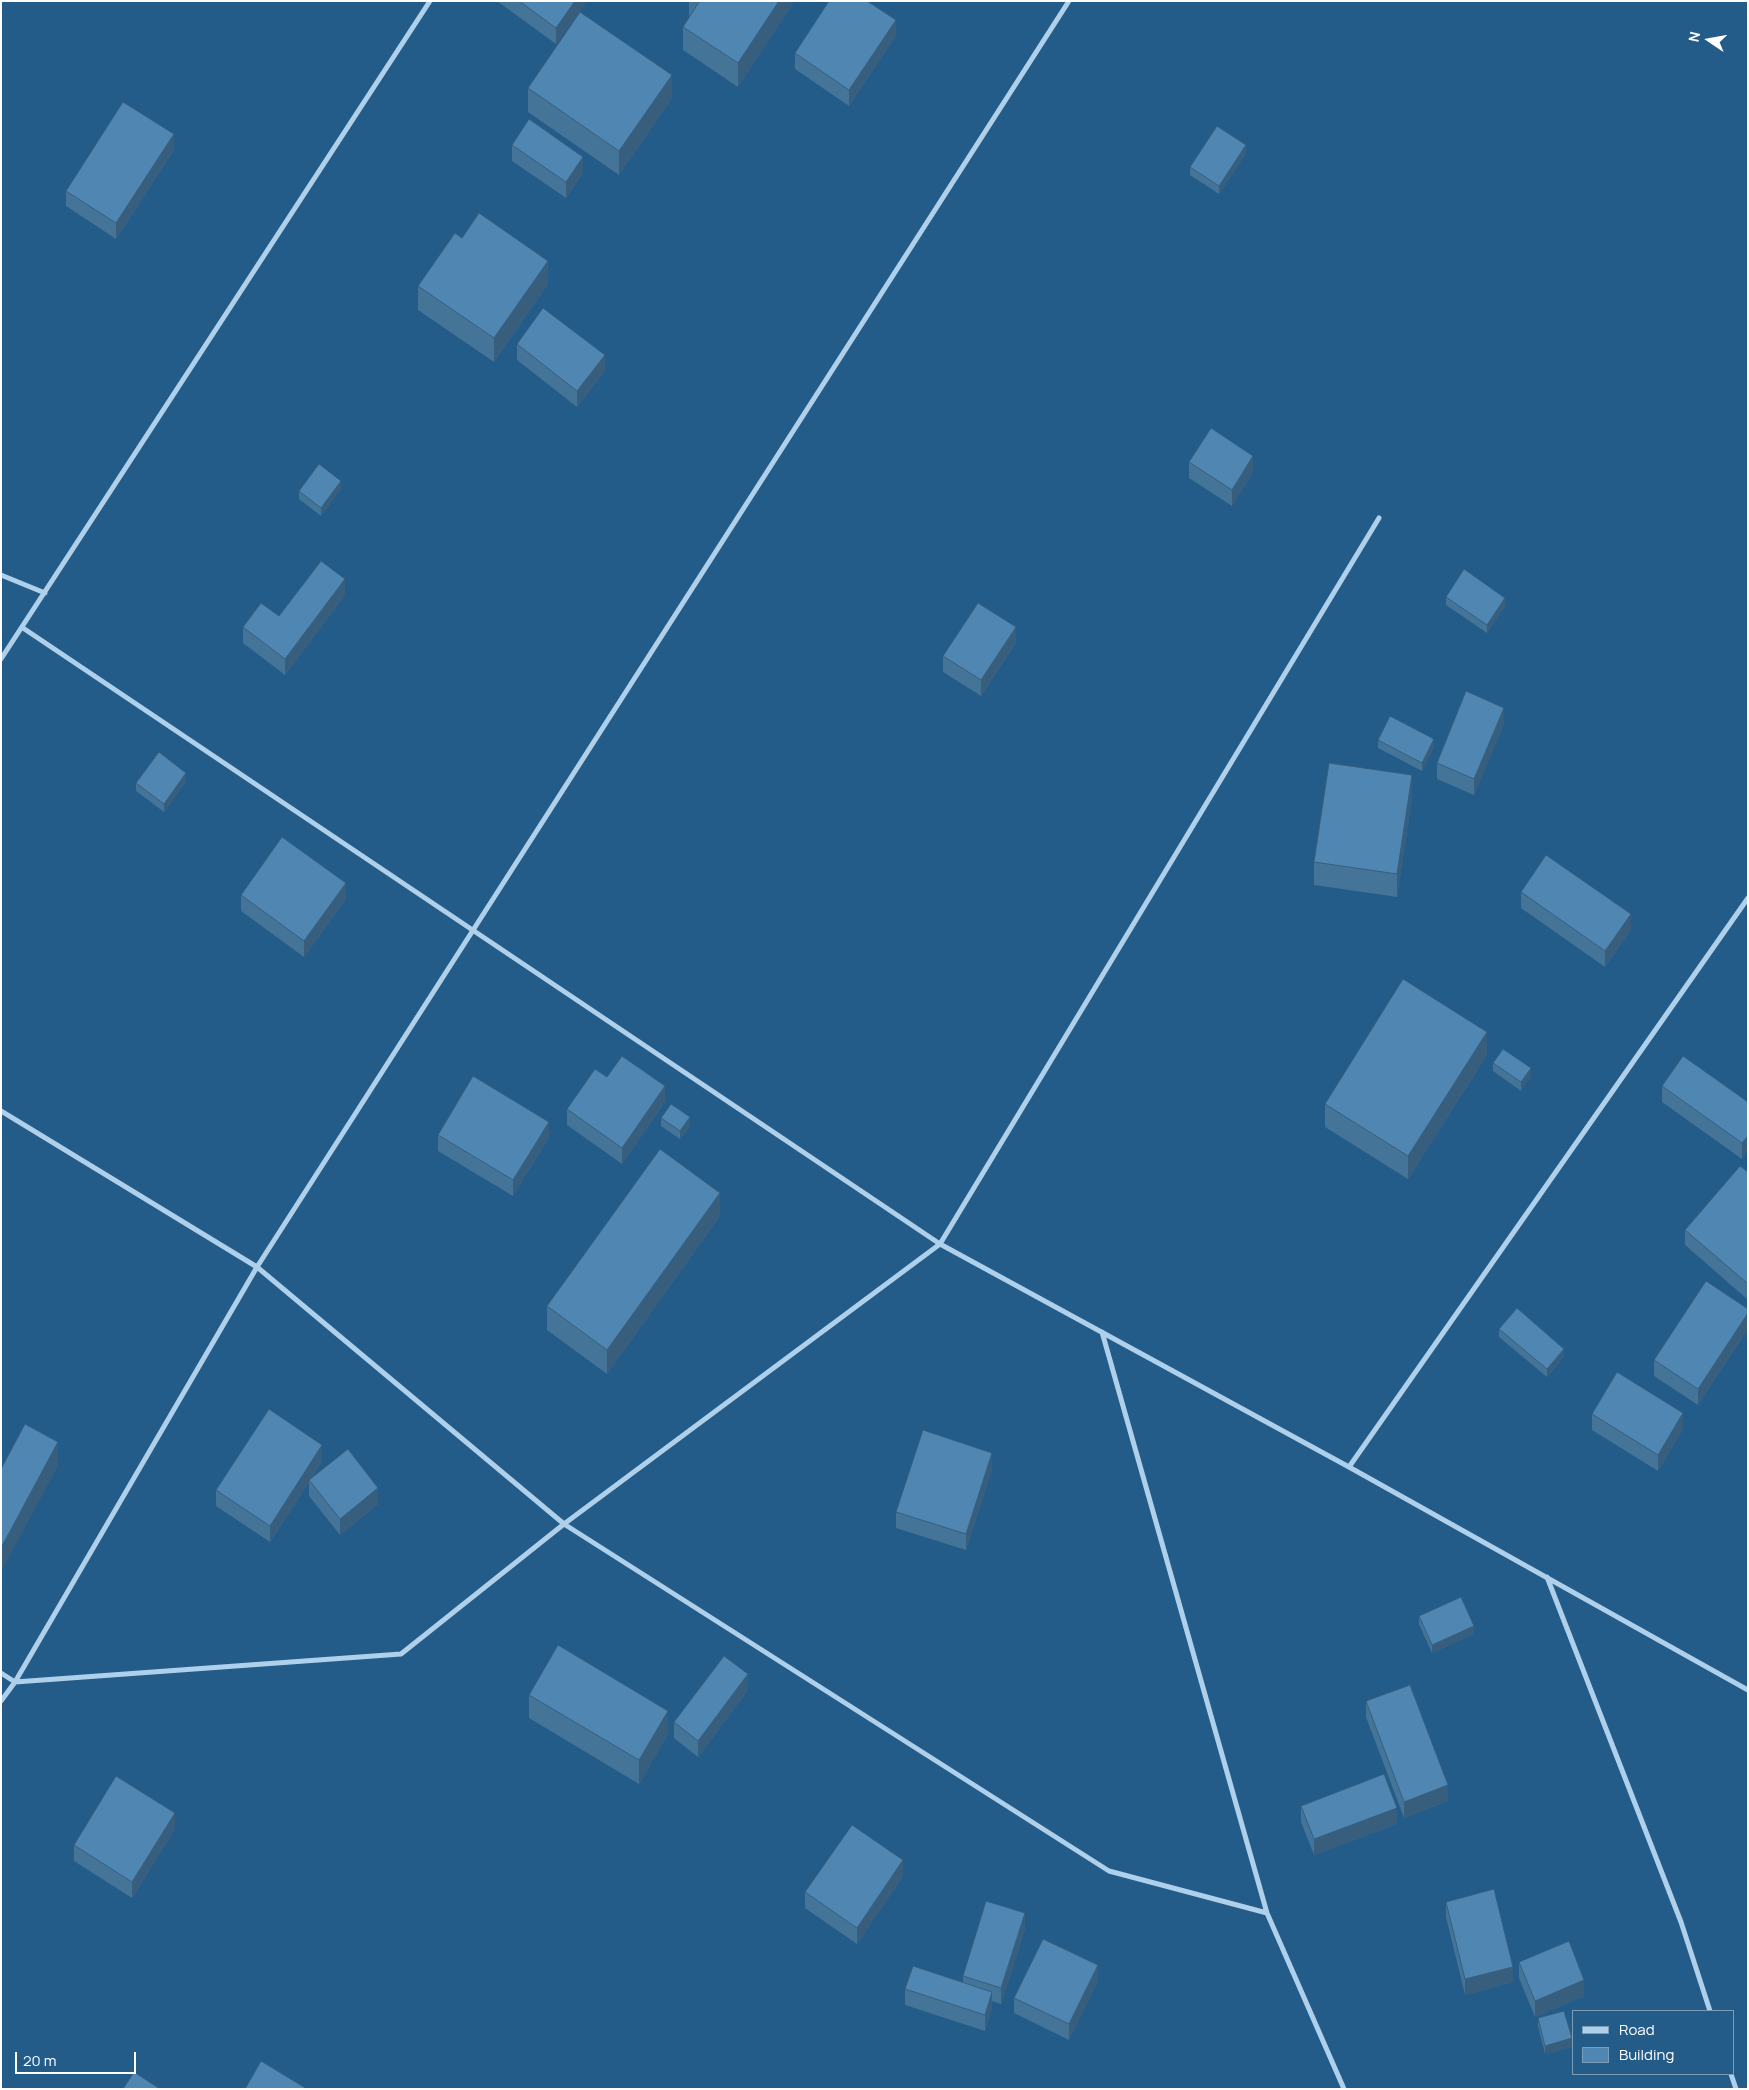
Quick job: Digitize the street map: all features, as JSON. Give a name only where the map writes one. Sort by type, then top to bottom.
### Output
[{"type":"street","points":[[1,659],[430,1]]},
{"type":"street","points":[[1,1701],[15,1682],[258,1267],[1069,1]]},
{"type":"street","points":[[1,1673],[15,1682],[401,1654],[564,1524],[940,1244],[1379,518]]},
{"type":"street","points":[[1,575],[45,593]]},
{"type":"street","points":[[23,628],[940,1244],[1349,1467],[1748,1690]]},
{"type":"street","points":[[1349,1467],[1748,898]]},
{"type":"street","points":[[1,1111],[258,1267],[564,1524],[1109,1871],[1267,1912]]},
{"type":"street","points":[[1102,1332],[1267,1912],[1344,2089]]},
{"type":"street","points":[[1547,1578],[1681,1922],[1710,2010]]},
{"type":"street","points":[[1731,2075],[1736,2089]]},
{"type":"building","points":[[519,1],[575,1],[556,28]]},
{"type":"building","points":[[698,1],[779,1],[738,63],[683,27]]},
{"type":"building","points":[[829,1],[867,1],[896,20],[849,90],[795,53]]},
{"type":"building","points":[[580,12],[672,75],[619,151],[528,88]]},
{"type":"building","points":[[123,102],[174,134],[116,223],[66,191]]},
{"type":"building","points":[[529,119],[583,157],[566,182],[512,145]]},
{"type":"building","points":[[1217,126],[1246,145],[1219,186],[1190,167]]},
{"type":"building","points":[[479,213],[548,261],[494,338],[418,286],[455,233],[462,238]]},
{"type":"building","points":[[543,308],[605,355],[577,391],[517,344]]},
{"type":"building","points":[[1211,428],[1253,456],[1232,490],[1189,462]]},
{"type":"building","points":[[319,464],[341,481],[321,508],[299,491]]},
{"type":"building","points":[[321,561],[345,579],[285,659],[243,627],[261,603],[279,616]]},
{"type":"building","points":[[1464,569],[1505,598],[1487,625],[1446,597]]},
{"type":"building","points":[[978,603],[1016,627],[981,680],[943,656]]},
{"type":"building","points":[[1466,691],[1504,708],[1474,779],[1437,763]]},
{"type":"building","points":[[1390,716],[1434,739],[1422,763],[1378,740]]},
{"type":"building","points":[[159,752],[186,773],[164,804],[136,783]]},
{"type":"building","points":[[1329,763],[1412,775],[1397,874],[1314,862]]},
{"type":"building","points":[[282,837],[346,883],[304,941],[241,895]]},
{"type":"building","points":[[1546,855],[1631,914],[1605,951],[1521,892]]},
{"type":"building","points":[[1403,979],[1487,1032],[1408,1156],[1325,1104]]},
{"type":"building","points":[[1503,1049],[1531,1068],[1521,1082],[1493,1063]]},
{"type":"building","points":[[622,1056],[665,1086],[622,1148],[567,1109],[595,1069],[607,1077]]},
{"type":"building","points":[[1683,1056],[1748,1102],[1748,1136],[1742,1143],[1662,1086]]},
{"type":"building","points":[[473,1076],[549,1122],[513,1180],[438,1135]]},
{"type":"building","points":[[671,1104],[690,1117],[680,1131],[661,1118]]},
{"type":"building","points":[[660,1149],[720,1193],[607,1350],[547,1306]]},
{"type":"building","points":[[1740,1166],[1748,1172],[1747,1283],[1685,1230]]},
{"type":"building","points":[[1706,1281],[1748,1309],[1748,1313],[1698,1389],[1654,1360]]},
{"type":"building","points":[[1517,1308],[1564,1349],[1547,1369],[1499,1329]]},
{"type":"building","points":[[1617,1372],[1683,1413],[1658,1455],[1592,1414]]},
{"type":"building","points":[[269,1409],[322,1445],[270,1526],[216,1490]]},
{"type":"building","points":[[25,1424],[58,1442],[1,1548],[1,1469]]},
{"type":"building","points":[[923,1430],[992,1453],[966,1534],[896,1512]]},
{"type":"building","points":[[348,1449],[378,1488],[340,1519],[309,1480]]},
{"type":"building","points":[[1461,1597],[1474,1626],[1432,1645],[1419,1616]]},
{"type":"building","points":[[558,1645],[668,1711],[639,1760],[529,1695]]},
{"type":"building","points":[[724,1656],[748,1674],[698,1741],[674,1722]]},
{"type":"building","points":[[1410,1685],[1448,1785],[1404,1802],[1366,1701]]},
{"type":"building","points":[[1384,1774],[1397,1808],[1314,1839],[1301,1806]]},
{"type":"building","points":[[116,1776],[175,1813],[132,1882],[74,1845]]},
{"type":"building","points":[[852,1825],[903,1860],[857,1928],[805,1892]]},
{"type":"building","points":[[1494,1889],[1513,1967],[1465,1979],[1446,1902]]},
{"type":"building","points":[[986,1901],[1025,1913],[1001,1988],[963,1976]]},
{"type":"building","points":[[1043,1939],[1098,1965],[1069,2024],[1014,1998]]},
{"type":"building","points":[[1569,1941],[1584,1980],[1535,2001],[1519,1962]]},
{"type":"building","points":[[913,1966],[992,1992],[985,2015],[905,1989]]},
{"type":"building","points":[[1564,2011],[1572,2038],[1545,2046],[1538,2018]]},
{"type":"building","points":[[261,2061],[307,2089],[245,2089]]},
{"type":"building","points":[[134,2072],[160,2089],[123,2089]]}]
